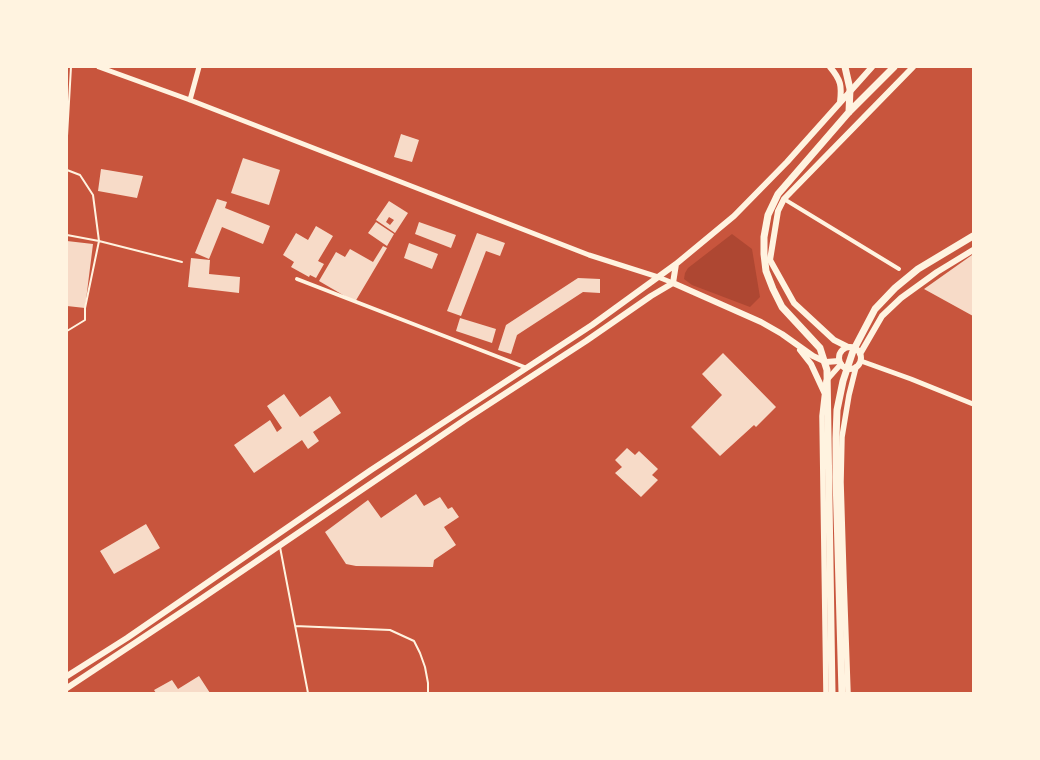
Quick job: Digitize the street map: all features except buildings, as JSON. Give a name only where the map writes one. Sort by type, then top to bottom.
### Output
[{"type":"highway","points":[[845,67],[850,89],[850,112]]},
{"type":"highway","points":[[832,693],[827,370],[820,348],[782,307],[772,289],[766,271],[764,237],[768,215],[778,194],[850,112],[894,67]]},
{"type":"highway","points":[[842,693],[836,438],[837,410],[843,381],[853,351],[875,309],[894,288],[918,269],[973,236]]},
{"type":"main road","points":[[830,67],[837,75],[842,87],[840,102]]},
{"type":"main road","points":[[67,676],[127,638],[371,470],[527,368],[676,264],[734,216],[787,162],[872,67]]},
{"type":"main road","points":[[848,693],[841,482],[842,445],[849,395],[856,367],[861,361],[860,354],[856,348],[848,347],[834,340],[794,303],[770,260],[778,211],[784,199],[913,67]]},
{"type":"main road","points":[[860,354],[882,316],[901,298],[936,272],[973,250]]},
{"type":"main road","points":[[673,283],[676,264]]},
{"type":"main road","points":[[673,283],[761,322],[782,334],[798,347],[813,356],[826,362],[840,363]]},
{"type":"main road","points":[[67,688],[280,546],[466,419],[586,341],[651,296],[673,283]]},
{"type":"main road","points":[[798,347],[811,364],[824,392]]},
{"type":"main road","points":[[848,347],[841,350],[838,357],[840,363],[846,368],[850,369],[856,367]]},
{"type":"main road","points":[[826,693],[821,438],[826,381],[840,363]]},
{"type":"street","points":[[98,67],[190,100],[589,255],[673,283]]},
{"type":"street","points":[[190,100],[199,67]]},
{"type":"street","points":[[784,199],[899,269]]},
{"type":"street","points":[[297,279],[527,368]]},
{"type":"street","points":[[861,361],[973,404]]},
{"type":"street","points":[[275,536],[280,546]]},
{"type":"lane","points":[[67,136],[71,67]]},
{"type":"lane","points":[[67,170],[80,175],[94,195],[99,241],[85,308],[85,320],[67,331]]},
{"type":"lane","points":[[67,235],[99,241],[182,262]]},
{"type":"lane","points":[[280,546],[308,693]]},
{"type":"lane","points":[[295,626],[390,630],[414,641],[425,667],[428,693]]},
{"type":"shaded area","points":[[732,234],[752,249],[760,297],[750,307],[692,285],[684,279],[688,268]]}]
